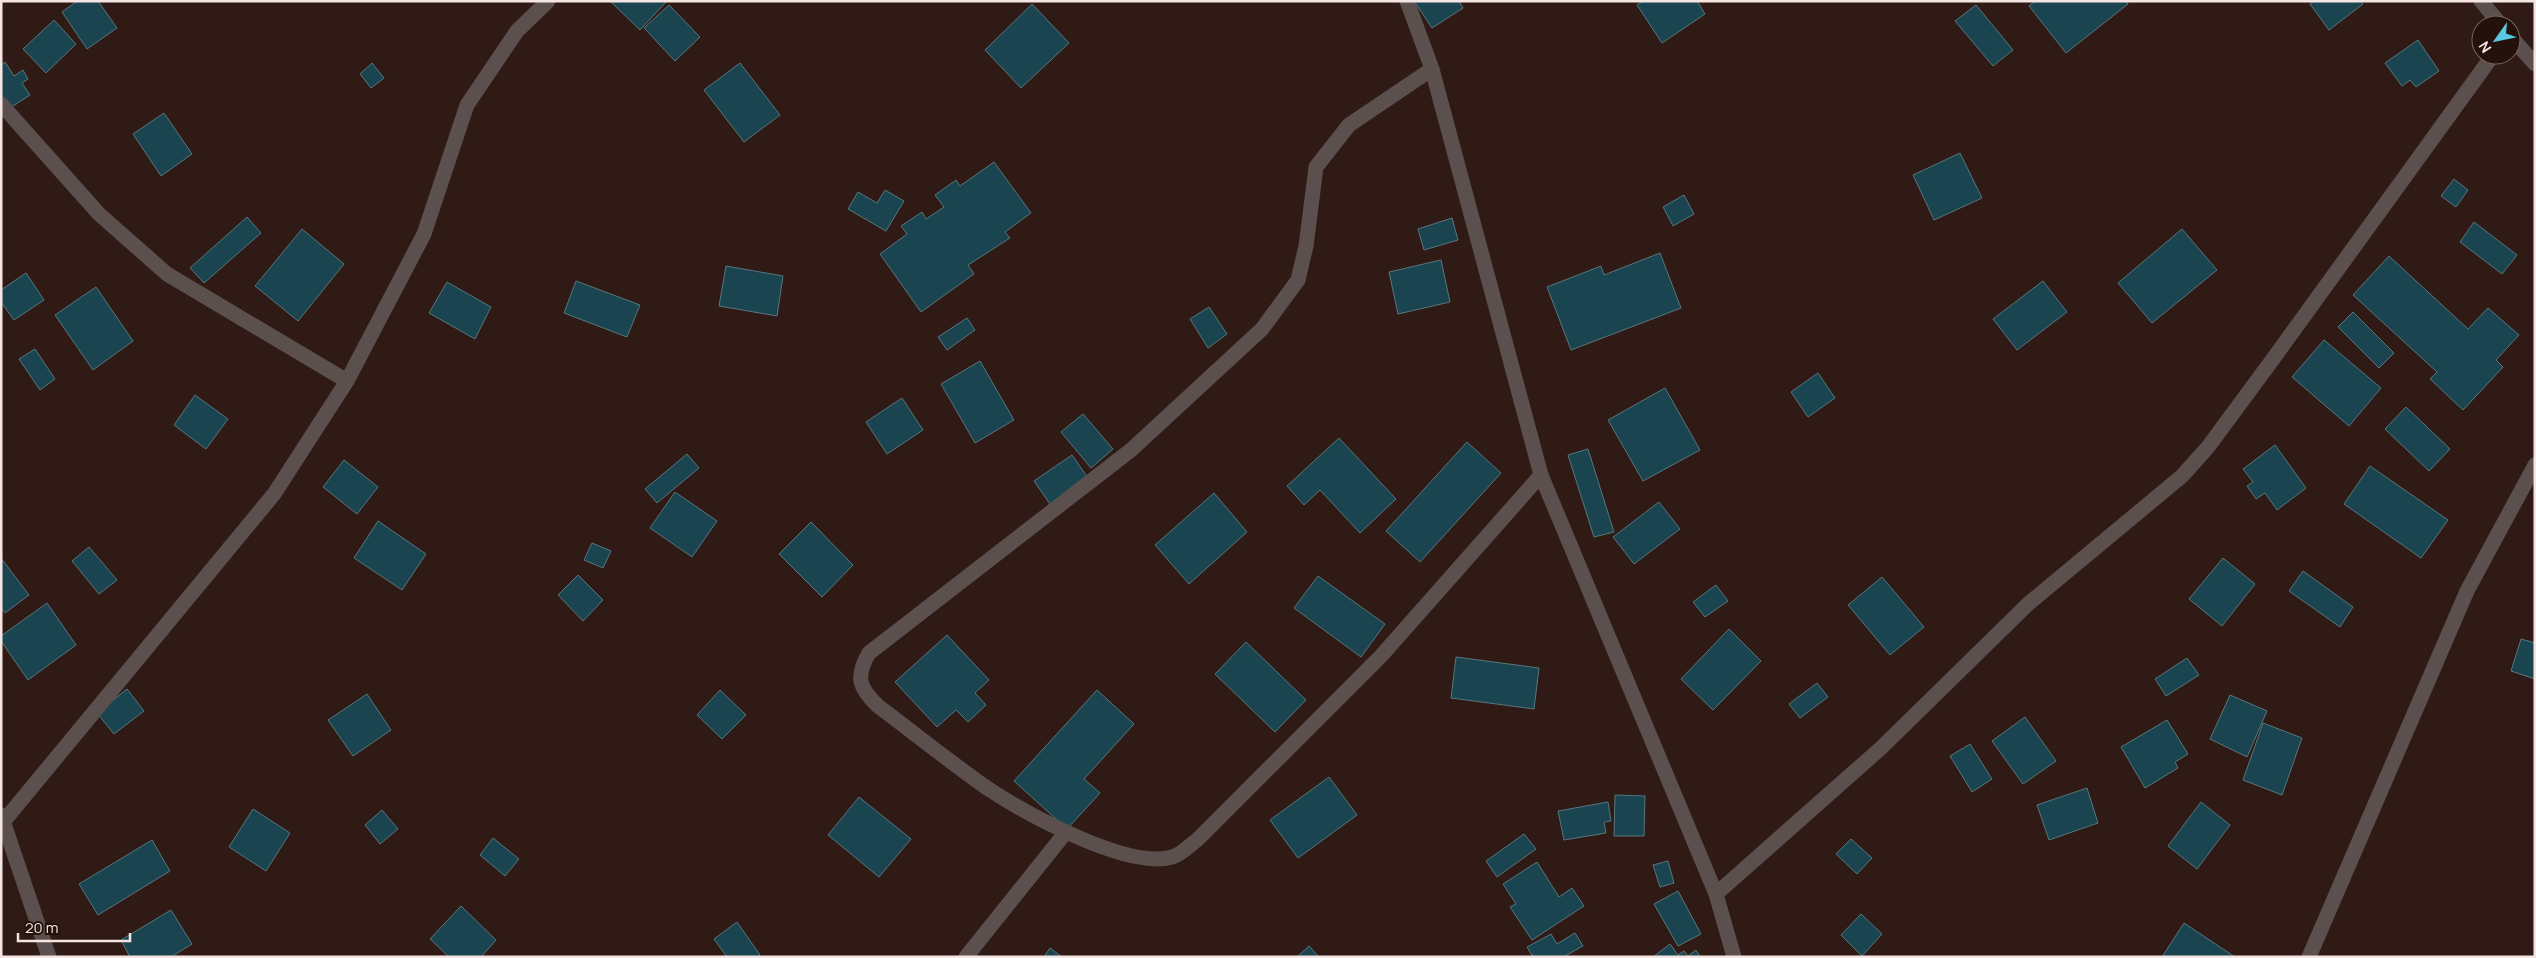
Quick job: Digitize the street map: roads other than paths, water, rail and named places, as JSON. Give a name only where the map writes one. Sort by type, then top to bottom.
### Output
[{"type":"street","points":[[49,957],[3,818],[274,494],[346,381],[424,234],[467,105],[517,31],[548,1]]},
{"type":"street","points":[[1407,1],[1432,69],[1541,475],[1716,894],[1734,957]]},
{"type":"street","points":[[2481,1],[2493,15]]},
{"type":"street","points":[[2521,48],[2535,64]]},
{"type":"street","points":[[1716,894],[1881,748],[2028,604],[2182,476],[2208,446],[2273,359],[2486,65]]},
{"type":"street","points":[[1432,69],[1349,125],[1316,167],[1306,246],[1298,280],[1262,329],[1131,450],[869,653],[862,665],[860,679],[866,694],[878,706],[988,788],[1066,832],[1109,850],[1149,859],[1173,857],[1197,840],[1382,656],[1541,475]]},
{"type":"street","points":[[1,104],[99,214],[167,274],[346,381]]},
{"type":"street","points":[[2309,957],[2467,591],[2534,467]]},
{"type":"street","points":[[966,957],[1066,832]]}]
